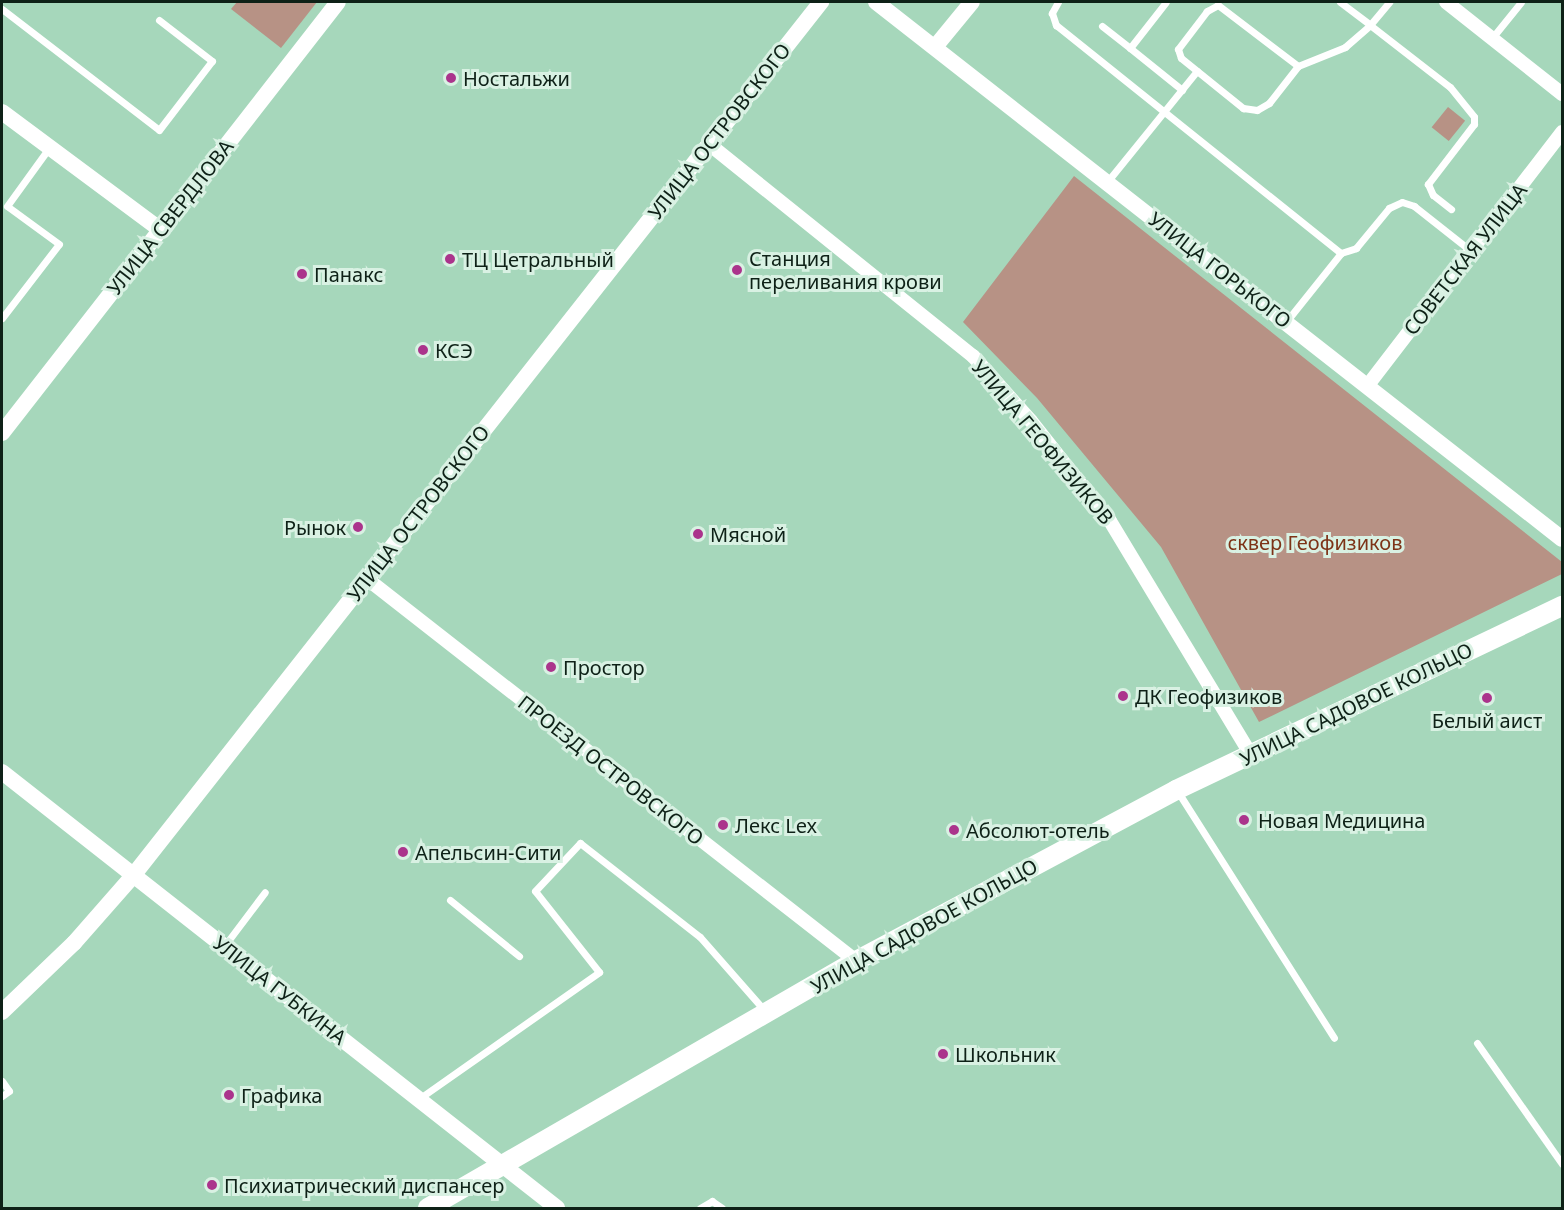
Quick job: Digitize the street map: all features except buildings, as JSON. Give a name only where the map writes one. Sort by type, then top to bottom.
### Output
[{"type":"main road","name":"УЛИЦА САДОВОЕ КОЛЬЦО","points":[[428,1209],[856,961],[1176,790],[1563,606]]},
{"type":"street","name":"УЛИЦА СВЕРДЛОВА","points":[[2,433],[338,2]]},
{"type":"street","name":"УЛИЦА ОСТРОВСКОГО","points":[[2,1012],[74,943],[132,877],[820,2]]},
{"type":"street","name":"УЛИЦА ГОРЬКОГО","points":[[876,2],[1563,539]]},
{"type":"street","points":[[935,47],[972,2]]},
{"type":"street","points":[[1446,2],[1563,94]]},
{"type":"street","points":[[2,112],[161,230]]},
{"type":"street","name":"СОВЕТСКАЯ УЛИЦА","points":[[1368,385],[1563,132]]},
{"type":"street","name":"УЛИЦА ГЕОФИЗИКОВ","points":[[709,144],[973,356],[1031,420],[1110,521],[1251,755]]},
{"type":"street","name":"ПРОЕЗД ОСТРОВСКОГО","points":[[366,578],[856,961]]},
{"type":"street","name":"УЛИЦА ГУБКИНА","points":[[2,772],[132,877],[420,1098],[557,1209]]},
{"type":"lane","points":[[1058,2],[1052,13],[1056,25],[1341,253]]},
{"type":"lane","points":[[1130,48],[1167,2]]},
{"type":"lane","points":[[1340,2],[1450,87],[1474,117],[1474,124],[1428,184],[1433,195],[1451,209]]},
{"type":"lane","points":[[1298,66],[1218,5],[1207,11],[1178,49],[1181,58],[1250,110],[1269,103],[1298,66],[1346,47],[1370,25],[1389,2]]},
{"type":"lane","points":[[1492,38],[1521,2]]},
{"type":"lane","points":[[2,9],[159,130],[212,61],[159,20]]},
{"type":"lane","points":[[1102,26],[1182,90]]},
{"type":"lane","points":[[1107,182],[1197,71]]},
{"type":"lane","points":[[2,318],[59,244],[7,206],[49,148]]},
{"type":"lane","points":[[1286,322],[1341,253],[1356,248],[1389,208],[1402,202],[1414,206],[1471,251]]},
{"type":"lane","points":[[1176,790],[1334,1038]]},
{"type":"lane","points":[[420,1098],[599,972],[535,891],[580,843],[700,938],[767,1014]]},
{"type":"lane","points":[[223,947],[264,892]]},
{"type":"lane","points":[[450,900],[519,956]]},
{"type":"lane","points":[[1477,1043],[1563,1164]]},
{"type":"lane","points":[[2,1081],[9,1090],[2,1096]]},
{"type":"lane","points":[[700,1209],[712,1201],[722,1209]]},
{"type":"green space","points":[[237,2],[317,2],[281,48],[231,9]]},
{"type":"green space","points":[[1448,107],[1465,121],[1449,141],[1432,127]]},
{"type":"green space","name":"cквер Геофизиков","points":[[1074,176],[1562,562],[1562,574],[1259,722],[1161,547],[1037,398],[963,322]]},
{"type":"place","name":"Ностальжи","points":[[451,78]]},
{"type":"place","name":"ТЦ Цетральный","points":[[450,259]]},
{"type":"place","name":"Станция переливания крови","points":[[737,270]]},
{"type":"place","name":"Панакс","points":[[302,274]]},
{"type":"place","name":"КСЭ","points":[[423,350]]},
{"type":"place","name":"Рынок","points":[[358,527]]},
{"type":"place","name":"Мясной","points":[[698,534]]},
{"type":"place","name":"Простор","points":[[551,667]]},
{"type":"place","name":"ДК Геофизиков","points":[[1123,696]]},
{"type":"place","name":"Белый аист","points":[[1487,698]]},
{"type":"place","name":"Новая Медицина","points":[[1244,820]]},
{"type":"place","name":"Лекс Lex","points":[[723,825]]},
{"type":"place","name":"Абсолют-отель","points":[[954,830]]},
{"type":"place","name":"Апельсин-Сити","points":[[403,852]]},
{"type":"place","name":"Школьник","points":[[943,1054]]},
{"type":"place","name":"Графика","points":[[229,1095]]},
{"type":"place","name":"Психиатрический диспансер","points":[[212,1185]]}]
